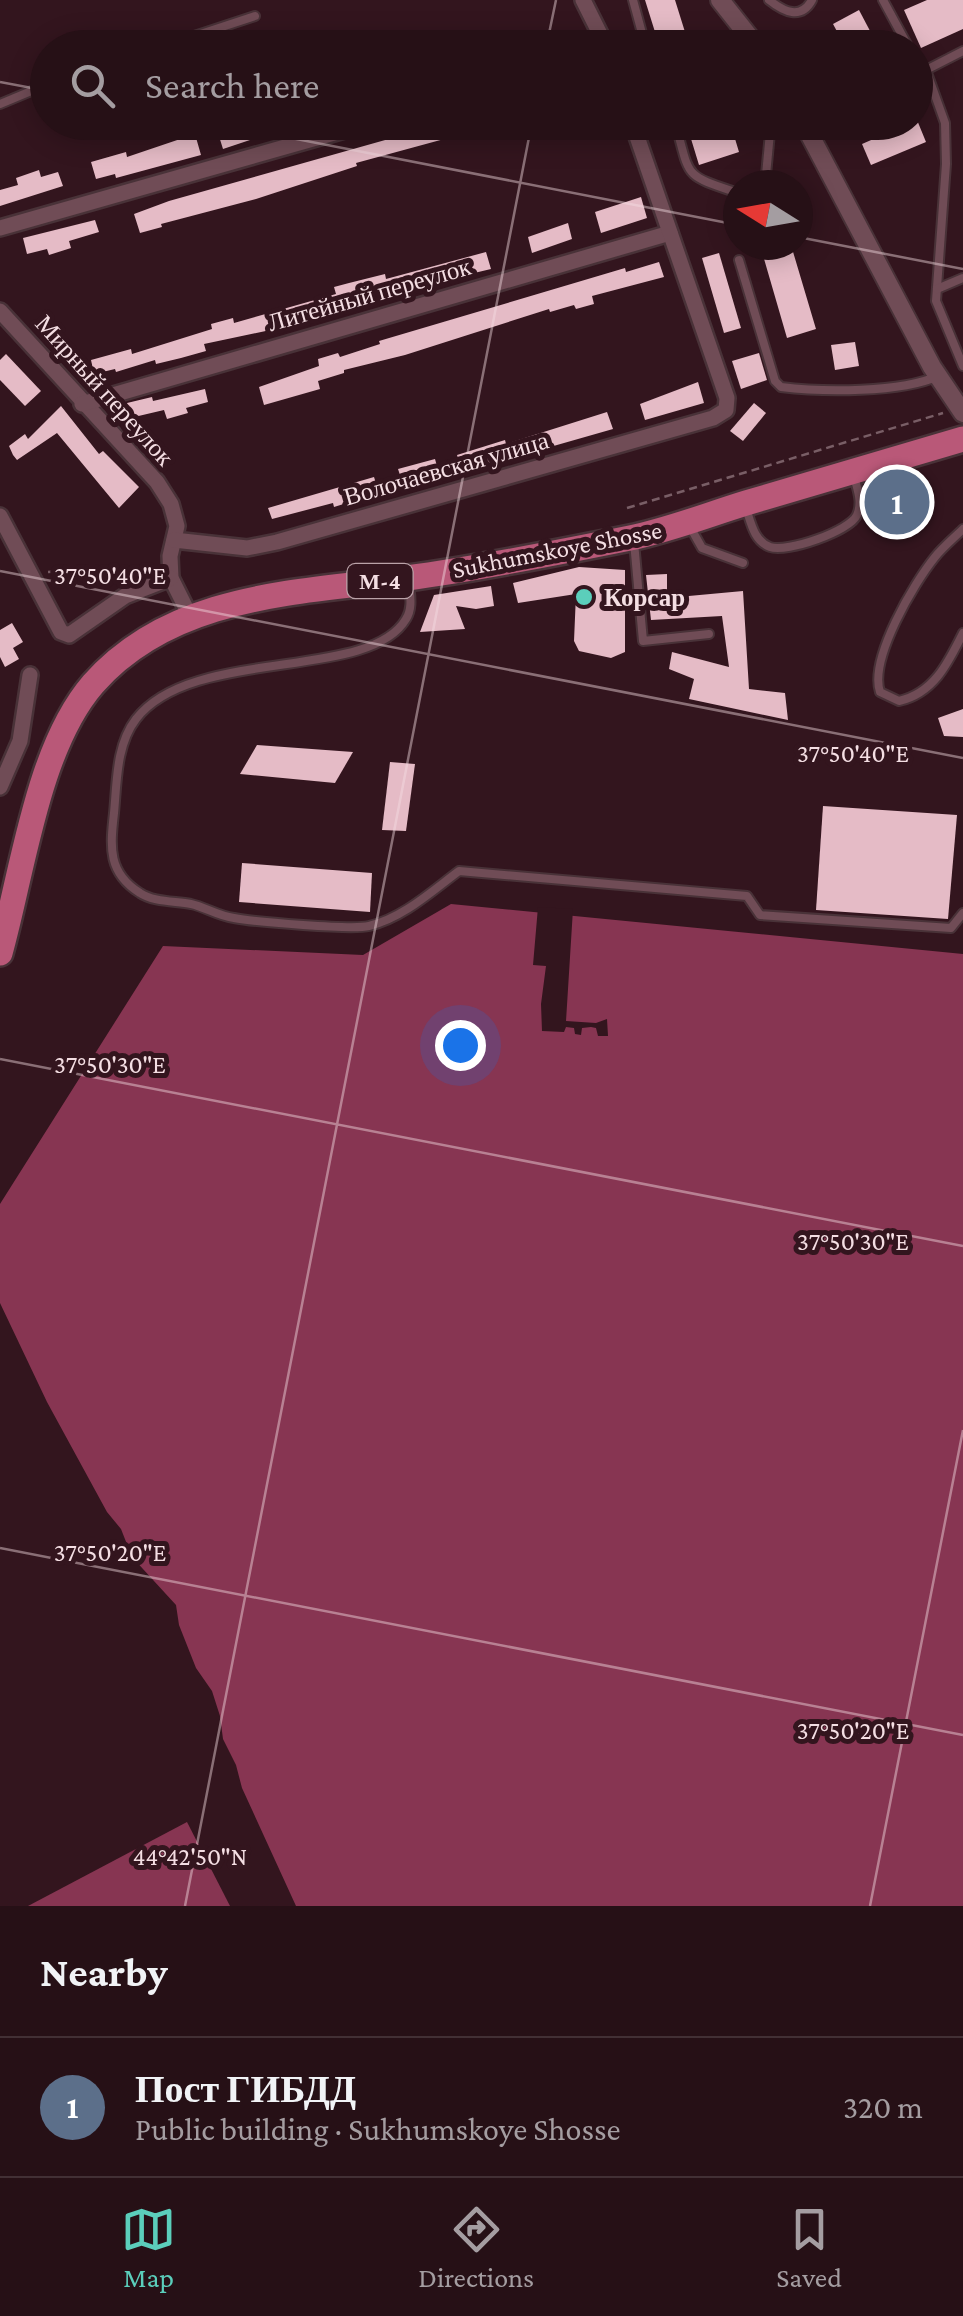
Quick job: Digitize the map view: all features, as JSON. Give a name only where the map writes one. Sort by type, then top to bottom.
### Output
[{"type":"highway","name":"Sukhumskoye Shosse","points":[[0,953],[51,754],[70,716],[93,684],[126,653],[165,629],[261,596],[408,578],[634,537],[963,439]]},
{"type":"street","points":[[583,0],[597,30]]},
{"type":"street","points":[[720,0],[744,30]]},
{"type":"street","points":[[0,228],[310,140]]},
{"type":"street","points":[[638,140],[670,233]]},
{"type":"street","points":[[813,140],[938,376],[960,403]]},
{"type":"street","name":"Литейный переулок","points":[[82,404],[670,233]]},
{"type":"street","name":"Волочаевская улица","points":[[174,540],[247,548],[277,542],[714,418],[726,410],[727,398],[670,233]]},
{"type":"street","name":"Мирный переулок","points":[[0,311],[157,482],[171,504],[177,526],[170,556],[171,578]]},
{"type":"street","points":[[0,516],[61,632],[68,635],[125,596],[171,578],[191,618]]},
{"type":"street","points":[[0,787],[20,741],[30,675]]},
{"type":"lane","points":[[633,0],[641,30]]},
{"type":"lane","points":[[769,0],[787,12],[798,13],[812,0]]},
{"type":"lane","points":[[883,0],[899,30]]},
{"type":"lane","points":[[212,30],[254,16]]},
{"type":"lane","points":[[933,66],[963,51]]},
{"type":"lane","points":[[933,90],[945,123],[946,164],[938,314],[963,366]]},
{"type":"lane","points":[[0,104],[30,92]]},
{"type":"lane","points":[[679,140],[688,171],[694,178],[723,187]]},
{"type":"lane","points":[[767,170],[770,140]]},
{"type":"lane","points":[[739,260],[775,381],[781,387],[802,390],[908,386],[938,376]]},
{"type":"lane","points":[[937,288],[963,278]]},
{"type":"lane","points":[[744,504],[754,534],[767,546],[782,550],[848,527],[857,516],[861,501],[852,471]]},
{"type":"lane","points":[[688,521],[702,548],[744,563]]},
{"type":"lane","points":[[963,529],[935,556],[895,622],[878,668],[880,692],[899,700],[922,694],[934,682],[963,633]]},
{"type":"lane","points":[[634,537],[643,641],[709,634]]},
{"type":"lane","points":[[408,578],[411,608],[394,634],[369,646],[310,661],[204,678],[183,685],[137,717],[124,741],[112,825],[116,873],[126,884],[145,897],[197,905],[234,918],[367,927],[409,908],[459,870],[747,896],[760,915],[951,928],[963,914]]},
{"type":"path","points":[[627,508],[960,403]]},
{"type":"path","points":[[32,572],[80,570],[134,575]]},
{"type":"shaded area","points":[[451,904],[963,954],[963,1906],[296,1906],[242,1788],[223,1739],[212,1691],[196,1668],[179,1625],[176,1605],[132,1557],[121,1529],[107,1512],[47,1402],[0,1303],[0,1204],[163,946],[363,955]]},
{"type":"shaded area","points":[[187,1822],[230,1906],[28,1906]]},
{"type":"pier","points":[[538,907],[573,909],[566,1021],[596,1023],[607,1019],[608,1036],[598,1036],[596,1028],[591,1027],[582,1028],[581,1035],[566,1027],[564,1032],[542,1031],[546,966],[533,965]]},
{"type":"building","points":[[645,0],[675,0],[684,30],[654,30]]},
{"type":"building","points":[[927,0],[963,0],[963,29],[933,43],[933,30],[913,30],[904,10]]},
{"type":"building","points":[[859,10],[870,30],[836,30],[833,24]]},
{"type":"building","points":[[177,140],[197,140],[201,155],[116,178],[115,174],[96,179],[91,162],[126,152],[127,157]]},
{"type":"building","points":[[220,140],[250,140],[223,149]]},
{"type":"building","points":[[385,140],[441,140],[356,163],[357,166],[256,199],[140,233],[134,214]]},
{"type":"building","points":[[691,140],[735,140],[739,152],[699,165]]},
{"type":"building","points":[[871,140],[926,142],[871,165],[862,144]]},
{"type":"building","points":[[39,170],[41,177],[58,172],[63,186],[0,206],[0,190],[18,185],[16,178]]},
{"type":"building","points":[[641,197],[647,218],[601,233],[595,212]]},
{"type":"building","points":[[95,220],[99,232],[69,241],[71,248],[49,255],[47,249],[27,254],[23,238]]},
{"type":"building","points":[[568,223],[572,239],[532,253],[528,237]]},
{"type":"building","points":[[486,252],[491,269],[308,322],[204,344],[206,351],[181,358],[94,374],[91,360],[131,349],[132,354],[212,329],[211,324],[233,318],[234,323],[336,294],[334,287],[385,274],[386,279]]},
{"type":"building","points":[[719,253],[741,328],[724,333],[702,258]]},
{"type":"building","points":[[764,260],[795,260],[816,329],[787,338]]},
{"type":"building","points":[[659,262],[664,277],[592,296],[594,304],[550,312],[549,309],[405,355],[344,370],[318,381],[320,389],[264,405],[259,387],[319,366],[318,359],[338,353],[340,357],[380,344],[379,341],[625,268],[626,272]]},
{"type":"building","points":[[855,342],[859,366],[835,370],[831,345]]},
{"type":"building","points":[[759,353],[767,380],[741,389],[732,361]]},
{"type":"building","points":[[6,354],[41,391],[25,406],[0,380],[0,360]]},
{"type":"building","points":[[698,382],[704,403],[645,420],[640,404]]},
{"type":"building","points":[[205,389],[208,402],[186,408],[188,413],[167,419],[164,410],[130,418],[127,403]]},
{"type":"building","points":[[754,403],[766,413],[743,441],[730,431]]},
{"type":"building","points":[[61,406],[99,454],[103,451],[139,487],[119,508],[57,433],[17,460],[13,455],[9,446],[25,434],[28,439]]},
{"type":"building","points":[[607,412],[613,429],[462,472],[457,455]]},
{"type":"building","points":[[435,459],[440,477],[404,487],[398,469]]},
{"type":"building","points":[[374,477],[379,493],[334,507],[333,503],[272,519],[268,508]]},
{"type":"building","points":[[901,497],[904,504],[920,499],[927,521],[882,535],[875,513],[893,508],[890,500]]},
{"type":"building","points":[[579,567],[625,570],[625,652],[611,658],[579,651],[574,641],[576,594],[518,603],[513,583]]},
{"type":"building","points":[[667,574],[667,598],[743,591],[749,689],[785,693],[788,720],[689,699],[694,679],[669,669],[672,652],[729,667],[722,616],[651,620],[646,575]]},
{"type":"building","points":[[491,586],[494,606],[456,606],[465,629],[420,632],[434,595]]},
{"type":"building","points":[[12,623],[23,642],[13,648],[19,659],[5,667],[0,657],[0,630]]},
{"type":"building","points":[[963,709],[963,737],[944,736],[938,718]]},
{"type":"building","points":[[257,745],[353,752],[335,783],[240,774]]},
{"type":"building","points":[[390,762],[415,764],[406,831],[382,830]]},
{"type":"building","points":[[823,806],[957,815],[948,919],[816,910]]},
{"type":"building","points":[[242,863],[372,873],[370,912],[239,902]]},
{"type":"place","name":"Пост ГИБДД","points":[[897,502]]},
{"type":"place","name":"Корсар","points":[[584,597]]}]
